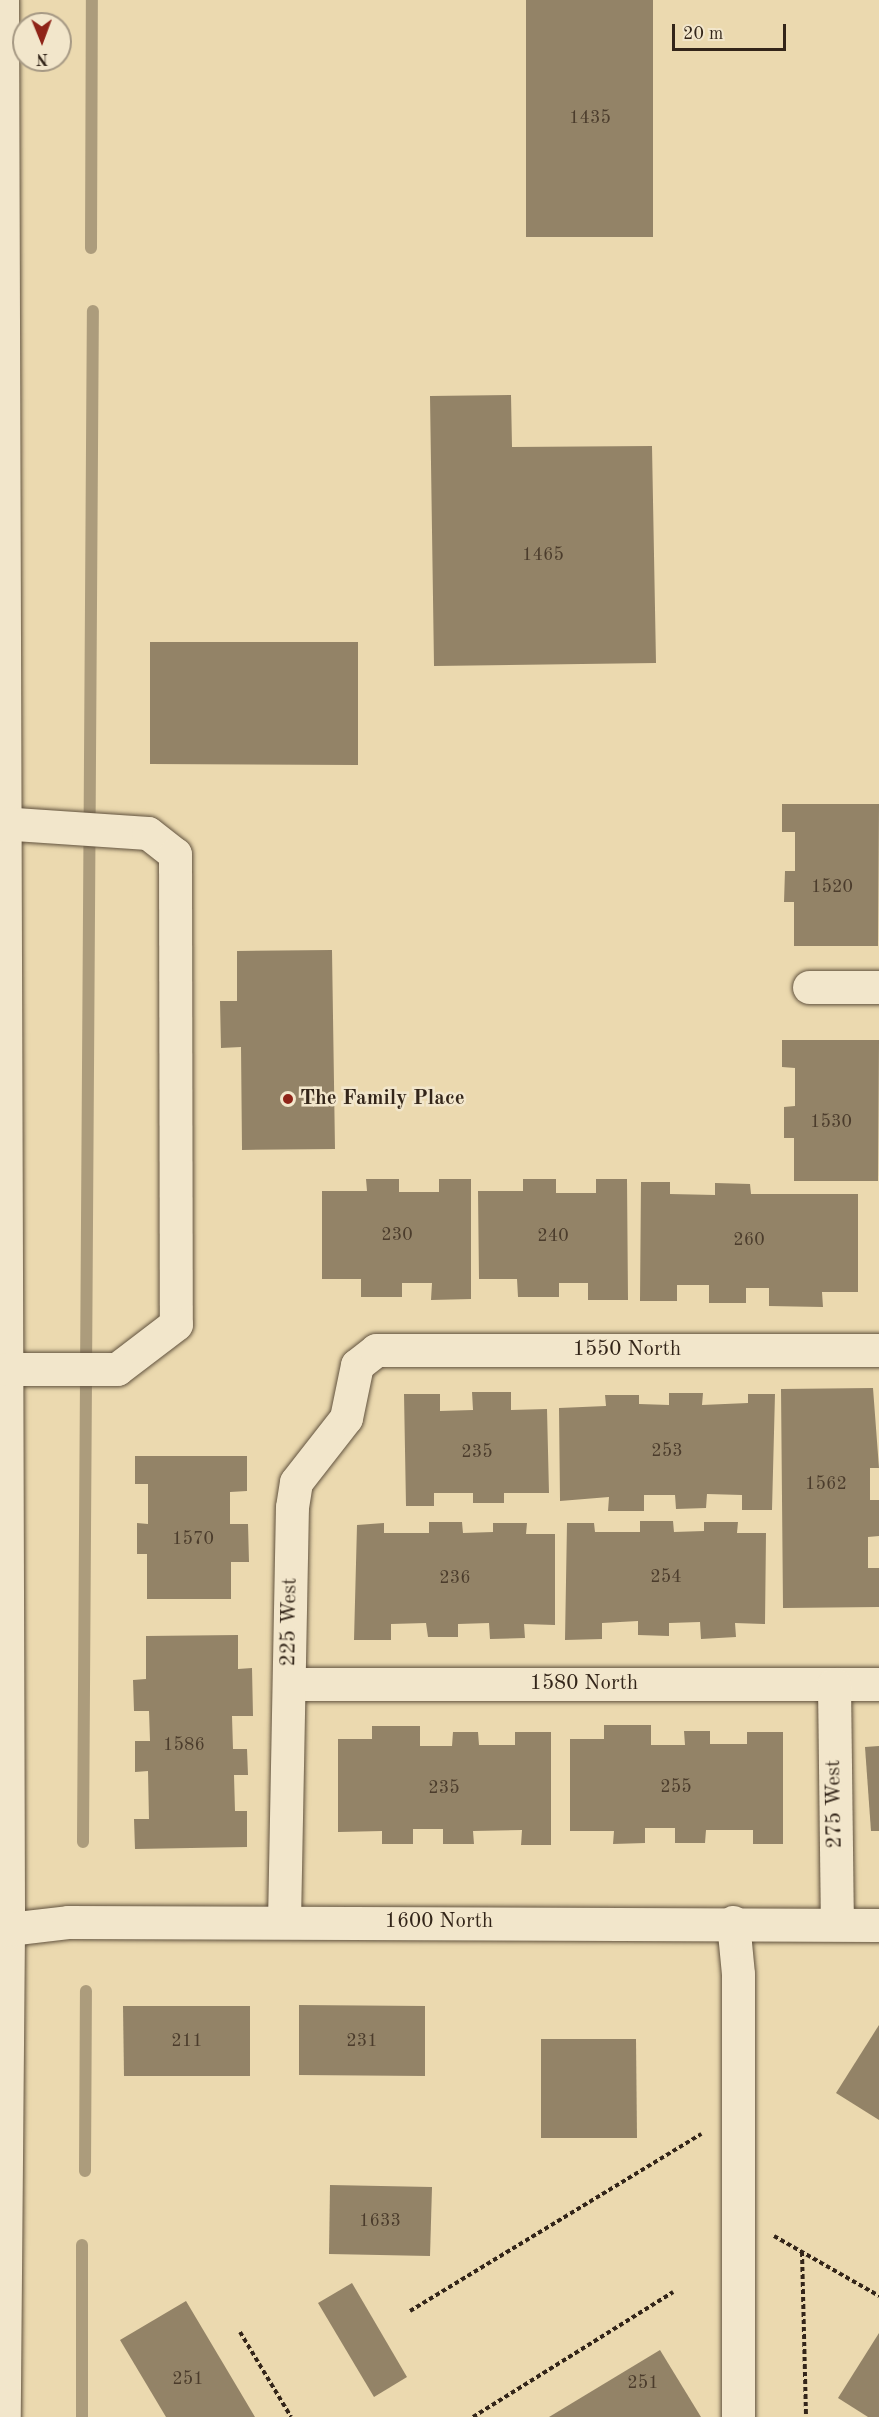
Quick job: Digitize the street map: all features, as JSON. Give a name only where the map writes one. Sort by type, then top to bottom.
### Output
[{"type":"street","points":[[2,0],[2,823],[6,1369],[4,2417]]},
{"type":"street","points":[[2,823],[148,832],[175,854],[176,1324],[117,1369],[6,1369]]},
{"type":"street","points":[[810,987],[879,987]]},
{"type":"street","name":"1550 North","points":[[375,1350],[879,1350]]},
{"type":"street","name":"225 West","points":[[284,1922],[296,1482],[346,1418],[357,1365],[375,1350]]},
{"type":"street","name":"1580 North","points":[[289,1684],[879,1684]]},
{"type":"street","name":"275 West","points":[[834,1684],[837,1924]]},
{"type":"street","name":"1600 North","points":[[4,1930],[68,1922],[733,1922],[879,1925]]},
{"type":"street","points":[[733,1922],[738,1974],[738,2417]]},
{"type":"path","points":[[410,2311],[701,2133]]},
{"type":"path","points":[[763,2230],[879,2296]]},
{"type":"path","points":[[802,2252],[806,2417]]},
{"type":"path","points":[[473,2417],[673,2292]]},
{"type":"path","points":[[240,2332],[291,2417]]},
{"type":"building","points":[[526,0],[653,0],[653,237],[526,237]]},
{"type":"building","points":[[511,395],[512,447],[652,446],[656,663],[434,666],[430,396]]},
{"type":"building","points":[[150,642],[358,642],[358,765],[150,764]]},
{"type":"building","points":[[782,804],[879,804],[878,946],[794,946],[794,902],[784,902],[785,871],[795,871],[795,832],[782,832]]},
{"type":"building","name":"The Family Place","points":[[332,950],[335,1149],[242,1150],[241,1047],[221,1048],[220,1001],[237,1001],[237,951]]},
{"type":"building","points":[[782,1040],[879,1040],[878,1181],[794,1181],[794,1138],[784,1138],[784,1107],[795,1106],[795,1068],[782,1067]]},
{"type":"building","points":[[366,1179],[399,1179],[399,1192],[439,1192],[439,1179],[471,1179],[471,1299],[431,1300],[432,1283],[402,1283],[402,1297],[361,1297],[361,1279],[322,1279],[322,1191],[367,1191]]},
{"type":"building","points":[[523,1179],[556,1179],[556,1193],[596,1193],[596,1179],[627,1179],[628,1300],[588,1300],[588,1283],[559,1283],[559,1297],[518,1297],[517,1279],[479,1279],[478,1191],[523,1191]]},
{"type":"building","points":[[641,1182],[670,1182],[670,1194],[715,1195],[715,1183],[750,1184],[751,1194],[858,1194],[858,1292],[822,1292],[823,1307],[769,1306],[769,1288],[746,1288],[746,1303],[709,1303],[709,1285],[677,1285],[677,1301],[640,1301]]},
{"type":"building","points":[[873,1388],[879,1468],[870,1468],[870,1500],[879,1500],[879,1536],[868,1537],[868,1568],[879,1568],[879,1607],[783,1608],[781,1389]]},
{"type":"building","points":[[472,1392],[511,1392],[511,1410],[547,1409],[549,1493],[504,1493],[504,1503],[473,1503],[473,1493],[434,1493],[434,1506],[406,1506],[404,1394],[440,1394],[440,1411],[473,1410]]},
{"type":"building","points":[[669,1393],[703,1393],[702,1405],[748,1403],[748,1394],[775,1394],[772,1510],[742,1510],[742,1495],[707,1494],[706,1508],[676,1509],[675,1495],[644,1495],[644,1511],[608,1511],[609,1497],[560,1501],[559,1408],[606,1406],[605,1395],[639,1395],[639,1404],[669,1405]]},
{"type":"building","points":[[135,1456],[247,1456],[247,1491],[230,1492],[230,1524],[248,1524],[249,1562],[231,1562],[231,1599],[147,1599],[147,1554],[137,1554],[137,1523],[148,1524],[148,1484],[135,1484]]},
{"type":"building","points":[[640,1521],[673,1521],[674,1532],[704,1531],[704,1522],[738,1522],[737,1533],[766,1533],[765,1624],[735,1623],[736,1637],[701,1639],[700,1622],[669,1623],[669,1636],[638,1635],[638,1621],[602,1623],[602,1639],[565,1640],[567,1523],[594,1523],[595,1532],[640,1532]]},
{"type":"building","points":[[429,1522],[462,1522],[463,1533],[493,1532],[493,1523],[527,1523],[526,1534],[555,1534],[555,1625],[524,1624],[525,1638],[490,1639],[489,1623],[458,1624],[458,1637],[428,1637],[426,1623],[391,1624],[391,1640],[354,1640],[357,1525],[384,1523],[384,1533],[429,1533]]},
{"type":"building","points":[[238,1635],[238,1669],[252,1668],[253,1716],[232,1716],[233,1749],[247,1749],[248,1775],[234,1775],[235,1811],[247,1811],[247,1847],[135,1849],[134,1819],[149,1819],[148,1771],[135,1772],[135,1741],[150,1741],[149,1711],[134,1711],[133,1680],[146,1679],[146,1636]]},
{"type":"building","points":[[604,1725],[651,1725],[651,1745],[685,1745],[684,1731],[710,1731],[710,1744],[747,1744],[747,1732],[783,1732],[783,1844],[753,1844],[753,1830],[706,1830],[705,1843],[675,1843],[675,1828],[645,1828],[645,1843],[613,1844],[614,1831],[570,1831],[570,1739],[604,1739]]},
{"type":"building","points":[[372,1726],[420,1726],[420,1746],[452,1746],[453,1732],[478,1732],[479,1745],[515,1745],[515,1732],[551,1732],[551,1845],[521,1845],[522,1830],[473,1831],[474,1844],[443,1844],[443,1829],[413,1829],[413,1844],[382,1844],[382,1831],[338,1832],[338,1739],[372,1739]]},
{"type":"building","points":[[879,1746],[879,1831],[871,1831],[865,1747]]},
{"type":"building","points":[[299,2005],[425,2006],[425,2076],[299,2075]]},
{"type":"building","points":[[123,2006],[250,2006],[250,2076],[124,2076]]},
{"type":"building","points":[[879,2025],[879,2120],[836,2093]]},
{"type":"building","points":[[541,2039],[636,2039],[637,2138],[541,2138]]},
{"type":"building","points":[[330,2185],[432,2187],[430,2256],[329,2254]]},
{"type":"building","points":[[352,2283],[407,2377],[374,2397],[318,2303]]},
{"type":"building","points":[[186,2301],[255,2417],[166,2417],[120,2340]]},
{"type":"building","points":[[879,2333],[879,2417],[868,2417],[838,2398]]},
{"type":"building","points":[[660,2350],[701,2417],[549,2417]]},
{"type":"waterway","points":[[91,248],[92,0]]},
{"type":"waterway","points":[[83,1842],[93,311]]},
{"type":"waterway","points":[[85,2171],[86,1991]]},
{"type":"waterway","points":[[82,2245],[82,2417]]},
{"type":"place","name":"The Family Place","points":[[288,1099]]}]
